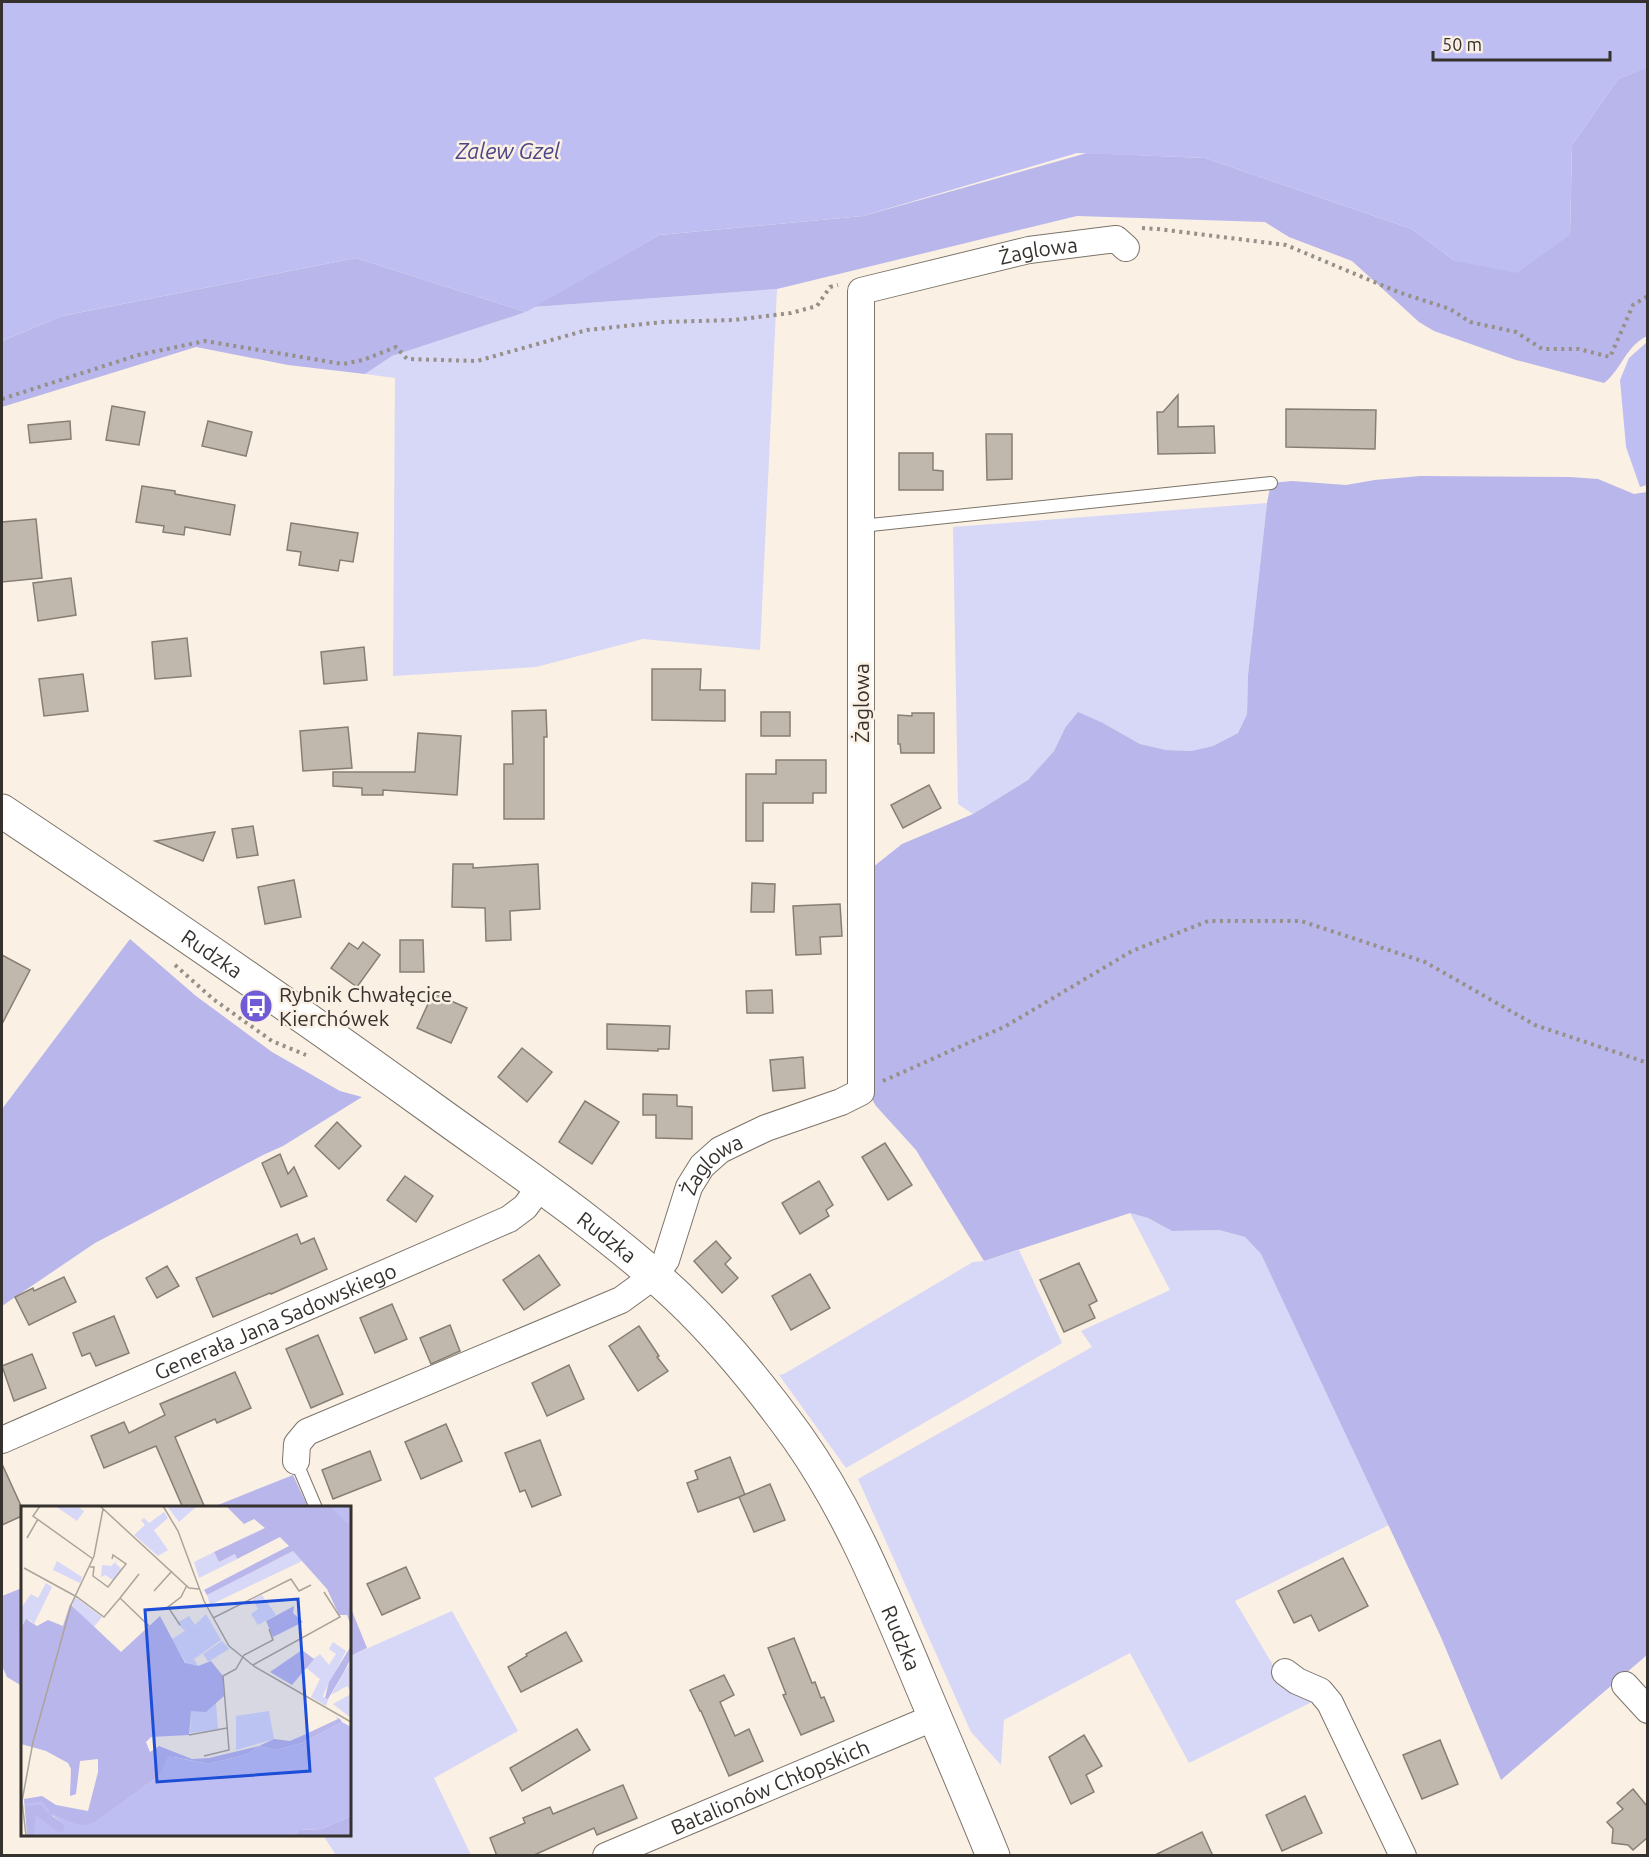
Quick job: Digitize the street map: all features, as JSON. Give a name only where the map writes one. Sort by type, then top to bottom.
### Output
[{"type":"main road","name":"Rudzka","points":[[2,811],[270,992],[540,1187],[618,1246],[706,1325],[775,1406],[814,1462],[845,1514],[868,1560],[993,1856]]},
{"type":"street","name":"Żaglowa","points":[[654,1276],[666,1260],[689,1187],[702,1166],[720,1150],[766,1128],[841,1102],[861,1092],[861,291],[1029,250],[1116,239],[1126,248]]},
{"type":"street","name":"Generała Jana Sadowskiego","points":[[2,1440],[509,1220],[525,1207],[540,1187]]},
{"type":"street","points":[[296,1461],[297,1444],[307,1432],[621,1300],[654,1276]]},
{"type":"street","points":[[1285,1672],[1296,1681],[1320,1691],[1330,1703],[1403,1856]]},
{"type":"street","points":[[1626,1685],[1647,1710]]},
{"type":"street","name":"Batalionów Chłopskich","points":[[606,1856],[935,1717]]},
{"type":"lane","points":[[861,526],[1271,483]]},
{"type":"lane","points":[[296,1461],[315,1506]]},
{"type":"path","points":[[861,1092],[1006,1026],[1132,951],[1208,921],[1301,921],[1425,962],[1535,1025],[1647,1063]]},
{"type":"path","points":[[167,957],[213,999],[272,1041],[314,1059]]},
{"type":"shaded area","points":[[1647,67],[1647,336],[1633,346],[1616,371],[1604,383],[1516,360],[1434,331],[1419,322],[1352,261],[1289,237],[1265,222],[1077,216],[777,289],[533,307],[659,235],[863,216],[1087,153],[1205,158],[1412,229],[1455,261],[1570,235],[1572,145],[1618,79]]},
{"type":"shaded area","points":[[356,258],[526,312],[392,356],[365,374],[288,365],[196,347],[2,407],[2,341],[62,316]]},
{"type":"shaded area","points":[[777,289],[760,650],[643,639],[536,667],[393,676],[395,378],[365,374],[392,356],[526,312],[533,307]]},
{"type":"shaded area","points":[[1420,476],[1570,477],[1598,479],[1634,494],[1647,492],[1647,1655],[1501,1780],[1440,1635],[1261,1254],[1245,1237],[1219,1230],[1172,1231],[1148,1218],[1130,1213],[984,1261],[916,1150],[876,1106],[866,1089],[868,871],[902,844],[973,814],[1028,780],[1054,751],[1065,728],[1078,712],[1140,744],[1166,750],[1191,751],[1213,746],[1238,733],[1247,714],[1248,675],[1271,483],[1292,481],[1346,485]]},
{"type":"shaded area","points":[[1267,503],[1248,675],[1247,714],[1238,733],[1213,746],[1191,751],[1166,750],[1140,744],[1103,723],[1065,728],[1054,751],[1028,780],[973,814],[958,804],[953,527]]},
{"type":"shaded area","points":[[130,939],[196,996],[272,1052],[340,1091],[362,1097],[283,1146],[95,1243],[2,1306],[2,1109]]},
{"type":"shaded area","points":[[1130,1213],[1148,1218],[1172,1231],[1219,1230],[1245,1237],[1261,1254],[1389,1525],[1235,1601],[1286,1687],[1320,1698],[1189,1763],[1130,1653],[1004,1720],[1001,1765],[971,1732],[858,1479],[1092,1347],[1081,1331],[1170,1290]]},
{"type":"shaded area","points":[[1019,1250],[1062,1343],[846,1468],[779,1375],[973,1262],[984,1261]]},
{"type":"shaded area","points":[[293,1475],[308,1506],[216,1506]]},
{"type":"shaded area","points":[[21,1588],[21,1685],[7,1677],[2,1666],[2,1596]]},
{"type":"shaded area","points":[[351,1608],[367,1648],[351,1656]]},
{"type":"shaded area","points":[[452,1611],[518,1731],[434,1778],[471,1855],[336,1855],[324,1836],[351,1836],[351,1656]]},
{"type":"water","name":"Zalew Gzel","points":[[2,2],[1647,2],[1648,67],[1618,79],[1572,145],[1570,235],[1517,273],[1455,261],[1412,229],[1205,158],[1077,153],[863,216],[659,235],[526,312],[356,258],[62,316],[2,341]]},
{"type":"water","points":[[1647,342],[1647,485],[1640,487],[1626,447],[1620,380],[1629,358]]},
{"type":"building","points":[[1178,395],[1178,427],[1214,426],[1215,453],[1158,454],[1157,412],[1163,412]]},
{"type":"building","points":[[112,406],[145,412],[139,445],[106,440]]},
{"type":"building","points":[[1286,409],[1376,410],[1375,449],[1286,447]]},
{"type":"building","points":[[70,421],[71,439],[30,443],[28,425]]},
{"type":"building","points":[[208,421],[252,432],[246,456],[202,446]]},
{"type":"building","points":[[986,434],[1012,434],[1012,479],[987,480]]},
{"type":"building","points":[[899,453],[933,453],[933,470],[943,471],[943,490],[899,490]]},
{"type":"building","points":[[142,486],[235,505],[230,535],[185,527],[184,535],[163,532],[164,526],[136,522]]},
{"type":"building","points":[[36,519],[42,578],[2,582],[2,522]]},
{"type":"building","points":[[291,523],[358,533],[353,562],[340,560],[338,571],[299,565],[301,552],[287,550]]},
{"type":"building","points":[[71,578],[76,615],[38,621],[33,583]]},
{"type":"building","points":[[187,638],[191,676],[155,679],[152,642]]},
{"type":"building","points":[[364,647],[367,680],[324,684],[321,652]]},
{"type":"building","points":[[652,669],[701,669],[700,690],[725,690],[725,721],[652,720]]},
{"type":"building","points":[[83,674],[88,711],[44,716],[39,679]]},
{"type":"building","points":[[546,710],[544,819],[504,819],[504,764],[513,764],[512,711]]},
{"type":"building","points":[[761,712],[790,712],[790,736],[761,736]]},
{"type":"building","points":[[912,713],[934,713],[934,753],[901,753],[900,744],[898,744],[898,715],[912,716]]},
{"type":"building","points":[[348,727],[352,768],[303,771],[300,731]]},
{"type":"building","points":[[418,733],[461,736],[457,795],[383,790],[383,795],[362,795],[362,788],[333,786],[333,772],[415,772]]},
{"type":"building","points":[[776,760],[826,760],[826,793],[813,793],[813,803],[763,803],[763,841],[746,841],[746,774],[776,774]]},
{"type":"building","points":[[929,785],[941,808],[903,828],[891,805]]},
{"type":"building","points":[[253,826],[258,855],[237,858],[232,829]]},
{"type":"building","points":[[215,832],[203,861],[155,841]]},
{"type":"building","points":[[453,864],[473,864],[473,868],[538,864],[540,909],[510,911],[511,940],[486,941],[485,908],[452,907]]},
{"type":"building","points":[[294,880],[301,917],[265,924],[258,887]]},
{"type":"building","points":[[752,883],[775,884],[774,912],[751,912]]},
{"type":"building","points":[[840,904],[842,936],[820,937],[821,954],[796,955],[793,906]]},
{"type":"building","points":[[400,940],[423,940],[424,972],[400,972]]},
{"type":"building","points":[[363,942],[380,955],[357,987],[331,968],[349,943],[358,949]]},
{"type":"building","points":[[2,955],[30,970],[2,1024]]},
{"type":"building","points":[[772,990],[773,1013],[747,1013],[746,991]]},
{"type":"building","points":[[433,993],[467,1008],[451,1043],[417,1028]]},
{"type":"building","points":[[607,1024],[670,1026],[669,1049],[658,1049],[658,1051],[607,1049]]},
{"type":"building","points":[[522,1048],[552,1072],[527,1102],[498,1077]]},
{"type":"building","points":[[803,1057],[805,1088],[773,1091],[770,1060]]},
{"type":"building","points":[[643,1094],[677,1095],[677,1106],[692,1107],[692,1139],[656,1138],[656,1115],[643,1115]]},
{"type":"building","points":[[585,1101],[619,1122],[592,1164],[559,1142]]},
{"type":"building","points":[[337,1122],[361,1146],[339,1169],[315,1146]]},
{"type":"building","points":[[885,1143],[912,1185],[888,1200],[862,1157]]},
{"type":"building","points":[[280,1154],[288,1174],[294,1167],[307,1196],[281,1207],[262,1163]]},
{"type":"building","points":[[405,1176],[433,1196],[416,1222],[387,1200]]},
{"type":"building","points":[[819,1181],[833,1205],[826,1210],[829,1216],[800,1234],[782,1203]]},
{"type":"building","points":[[297,1234],[301,1244],[314,1238],[327,1269],[213,1317],[196,1278]]},
{"type":"building","points":[[716,1241],[731,1258],[725,1264],[738,1278],[722,1293],[694,1261]]},
{"type":"building","points":[[539,1255],[560,1285],[524,1310],[503,1280]]},
{"type":"building","points":[[1079,1263],[1097,1301],[1089,1305],[1095,1318],[1064,1332],[1040,1280]]},
{"type":"building","points":[[167,1266],[179,1286],[157,1298],[146,1278]]},
{"type":"building","points":[[810,1274],[830,1308],[791,1330],[772,1296]]},
{"type":"building","points":[[64,1277],[76,1302],[29,1325],[15,1297]]},
{"type":"building","points":[[392,1304],[407,1339],[375,1353],[360,1318]]},
{"type":"building","points":[[114,1316],[129,1353],[96,1366],[90,1353],[82,1356],[73,1333]]},
{"type":"building","points":[[450,1325],[460,1351],[431,1364],[420,1338]]},
{"type":"building","points":[[639,1326],[668,1371],[638,1391],[609,1346]]},
{"type":"building","points":[[318,1335],[343,1394],[311,1408],[286,1349]]},
{"type":"building","points":[[32,1354],[46,1388],[14,1401],[2,1366]]},
{"type":"building","points":[[569,1365],[584,1399],[547,1416],[532,1383]]},
{"type":"building","points":[[235,1372],[251,1408],[217,1423],[215,1419],[175,1437],[204,1506],[182,1506],[156,1446],[104,1468],[91,1436],[124,1422],[129,1433],[165,1415],[160,1404]]},
{"type":"building","points":[[446,1424],[462,1461],[421,1479],[405,1442]]},
{"type":"building","points":[[540,1440],[561,1495],[532,1507],[525,1490],[520,1492],[505,1453]]},
{"type":"building","points":[[370,1451],[381,1480],[333,1499],[322,1470]]},
{"type":"building","points":[[730,1457],[745,1495],[698,1512],[687,1483],[698,1479],[695,1471]]},
{"type":"building","points":[[2,1464],[21,1506],[21,1516],[2,1525]]},
{"type":"building","points":[[770,1484],[785,1520],[754,1532],[739,1497]]},
{"type":"building","points":[[1343,1558],[1368,1606],[1319,1631],[1311,1615],[1294,1623],[1278,1591]]},
{"type":"building","points":[[406,1567],[420,1598],[382,1615],[367,1584]]},
{"type":"building","points":[[566,1632],[582,1661],[521,1692],[508,1667],[527,1656],[526,1654]]},
{"type":"building","points":[[794,1638],[812,1683],[815,1682],[821,1698],[824,1697],[834,1721],[801,1735],[783,1695],[786,1694],[768,1648]]},
{"type":"building","points":[[724,1675],[734,1695],[720,1702],[735,1736],[749,1729],[763,1761],[729,1776],[690,1690]]},
{"type":"building","points":[[577,1729],[590,1750],[522,1791],[510,1768]]},
{"type":"building","points":[[1084,1735],[1102,1766],[1086,1775],[1094,1792],[1071,1804],[1049,1757]]},
{"type":"building","points":[[1440,1740],[1458,1784],[1422,1799],[1403,1755]]},
{"type":"building","points":[[623,1785],[637,1818],[597,1835],[594,1828],[532,1856],[497,1856],[490,1838],[525,1823],[523,1818],[550,1807],[553,1814]]},
{"type":"building","points":[[1633,1789],[1647,1806],[1647,1838],[1633,1850],[1628,1845],[1612,1843],[1613,1829],[1607,1822],[1623,1809],[1617,1803]]},
{"type":"building","points":[[1305,1796],[1322,1833],[1282,1851],[1266,1815]]},
{"type":"building","points":[[1202,1832],[1213,1856],[1153,1856]]},
{"type":"place","name":"Rybnik Chwałęcice Kierchówek","points":[[256,1006]]}]
